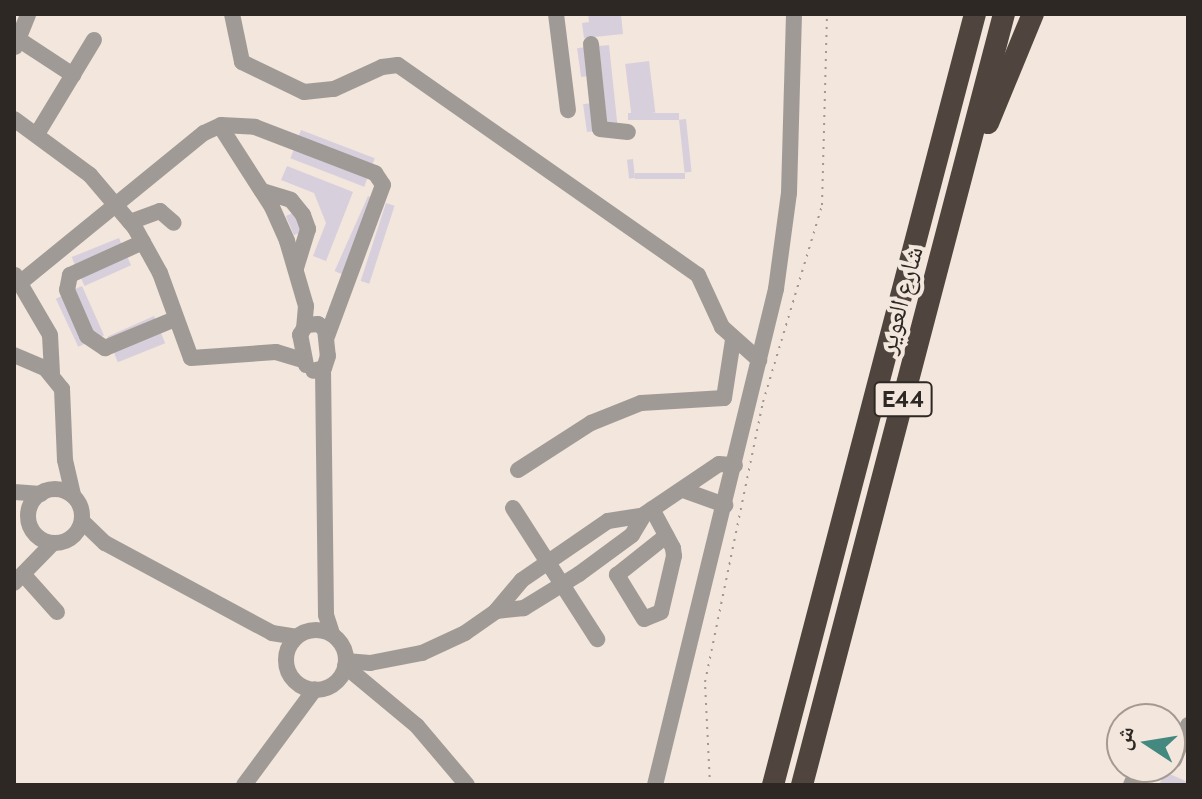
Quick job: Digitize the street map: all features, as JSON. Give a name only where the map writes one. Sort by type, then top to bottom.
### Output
[{"type":"highway","points":[[934,170],[938,117],[963,14]]},
{"type":"highway","name":"شارع العوير","points":[[773,785],[975,14]]},
{"type":"highway","name":"شارع العوير","points":[[802,785],[1004,14]]},
{"type":"highway","points":[[959,186],[1033,14]]},
{"type":"street","points":[[28,14],[16,44],[73,75]]},
{"type":"street","points":[[232,14],[242,62],[304,92],[334,89],[382,67],[398,65],[698,275],[733,340],[759,360]]},
{"type":"street","points":[[556,14],[568,110]]},
{"type":"street","points":[[655,785],[776,289],[789,193],[794,14]]},
{"type":"street","points":[[37,134],[94,40]]},
{"type":"street","points":[[591,44],[594,88],[603,133],[628,132]]},
{"type":"street","points":[[565,91],[594,88]]},
{"type":"street","points":[[14,119],[90,175],[130,222],[143,242],[175,319],[181,342],[196,361],[276,352],[313,366]]},
{"type":"street","points":[[220,126],[262,191],[296,269],[306,306],[324,331]]},
{"type":"street","points":[[52,373],[54,345],[17,278],[220,126],[265,130],[375,173],[382,181],[383,195],[324,331],[313,366]]},
{"type":"street","points":[[262,191],[291,200],[303,215],[308,229],[296,269]]},
{"type":"street","points":[[130,222],[160,211],[174,223]]},
{"type":"street","points":[[143,242],[70,275],[67,290],[87,336],[105,348],[175,319]]},
{"type":"street","points":[[306,306],[302,331],[320,390],[326,621],[345,664],[438,747],[467,785]]},
{"type":"street","points":[[276,352],[302,331],[324,331]]},
{"type":"street","points":[[518,470],[591,423],[641,403],[724,398],[733,340]]},
{"type":"street","points":[[14,355],[52,373],[62,389],[65,460],[73,496],[82,521],[105,543],[272,633],[296,637],[314,630],[332,634]]},
{"type":"street","points":[[29,513],[65,460]]},
{"type":"street","points":[[345,664],[370,663],[422,653],[496,611],[522,580],[608,521],[648,512],[719,464],[735,465]]},
{"type":"street","points":[[683,490],[725,505]]},
{"type":"street","points":[[14,494],[44,492],[73,496]]},
{"type":"street","points":[[14,494],[29,513],[34,532],[23,573]]},
{"type":"street","points":[[513,508],[597,639]]},
{"type":"street","points":[[648,512],[666,536],[673,566],[661,612],[650,621],[638,615],[617,575],[666,536]]},
{"type":"street","points":[[496,611],[524,608],[563,585],[632,535],[648,512]]},
{"type":"street","points":[[71,538],[82,521]]},
{"type":"street","points":[[34,532],[53,543]]},
{"type":"street","points":[[23,573],[53,543],[71,538],[105,543]]},
{"type":"street","points":[[23,573],[57,612]]},
{"type":"street","points":[[314,630],[327,581]]},
{"type":"street","points":[[272,633],[286,654],[295,681],[296,697],[285,726]]},
{"type":"street","points":[[286,654],[296,637]]},
{"type":"street","points":[[335,682],[345,664]]},
{"type":"street","points":[[295,681],[315,689]]},
{"type":"street","points":[[244,785],[315,689],[335,682],[353,681],[372,690]]},
{"type":"path","points":[[710,785],[705,682],[763,402],[822,205],[827,14]]},
{"type":"building","points":[[588,14],[621,14],[623,34],[584,38],[582,23],[589,22]]},
{"type":"building","points":[[609,45],[618,130],[608,131],[599,46]]},
{"type":"building","points":[[586,47],[590,76],[581,77],[577,48]]},
{"type":"building","points":[[649,61],[655,113],[632,116],[625,64]]},
{"type":"building","points":[[592,103],[596,131],[587,132],[583,104]]},
{"type":"building","points":[[628,113],[679,113],[679,120],[628,120]]},
{"type":"building","points":[[686,119],[692,172],[685,172],[679,120]]},
{"type":"building","points":[[301,130],[375,158],[371,169],[297,140]]},
{"type":"building","points":[[294,149],[368,177],[364,187],[290,158]]},
{"type":"building","points":[[633,159],[635,178],[629,179],[627,160]]},
{"type":"building","points":[[287,166],[353,192],[326,261],[313,256],[326,223],[314,193],[281,180]]},
{"type":"building","points":[[635,173],[685,173],[685,179],[635,179]]},
{"type":"building","points":[[368,196],[377,200],[344,275],[335,271]]},
{"type":"building","points":[[386,203],[395,206],[369,284],[361,281]]},
{"type":"building","points":[[295,212],[303,231],[294,235],[286,216]]},
{"type":"building","points":[[119,238],[123,248],[76,267],[72,257]]},
{"type":"building","points":[[127,256],[131,265],[84,286],[80,277]]},
{"type":"building","points":[[82,286],[104,335],[95,339],[73,290]]},
{"type":"building","points":[[64,295],[86,343],[78,347],[56,299]]},
{"type":"building","points":[[154,316],[158,325],[111,346],[107,337]]},
{"type":"building","points":[[161,333],[165,343],[118,362],[114,352]]},
{"type":"building","points":[[1188,782],[1188,785],[1160,783]]}]
